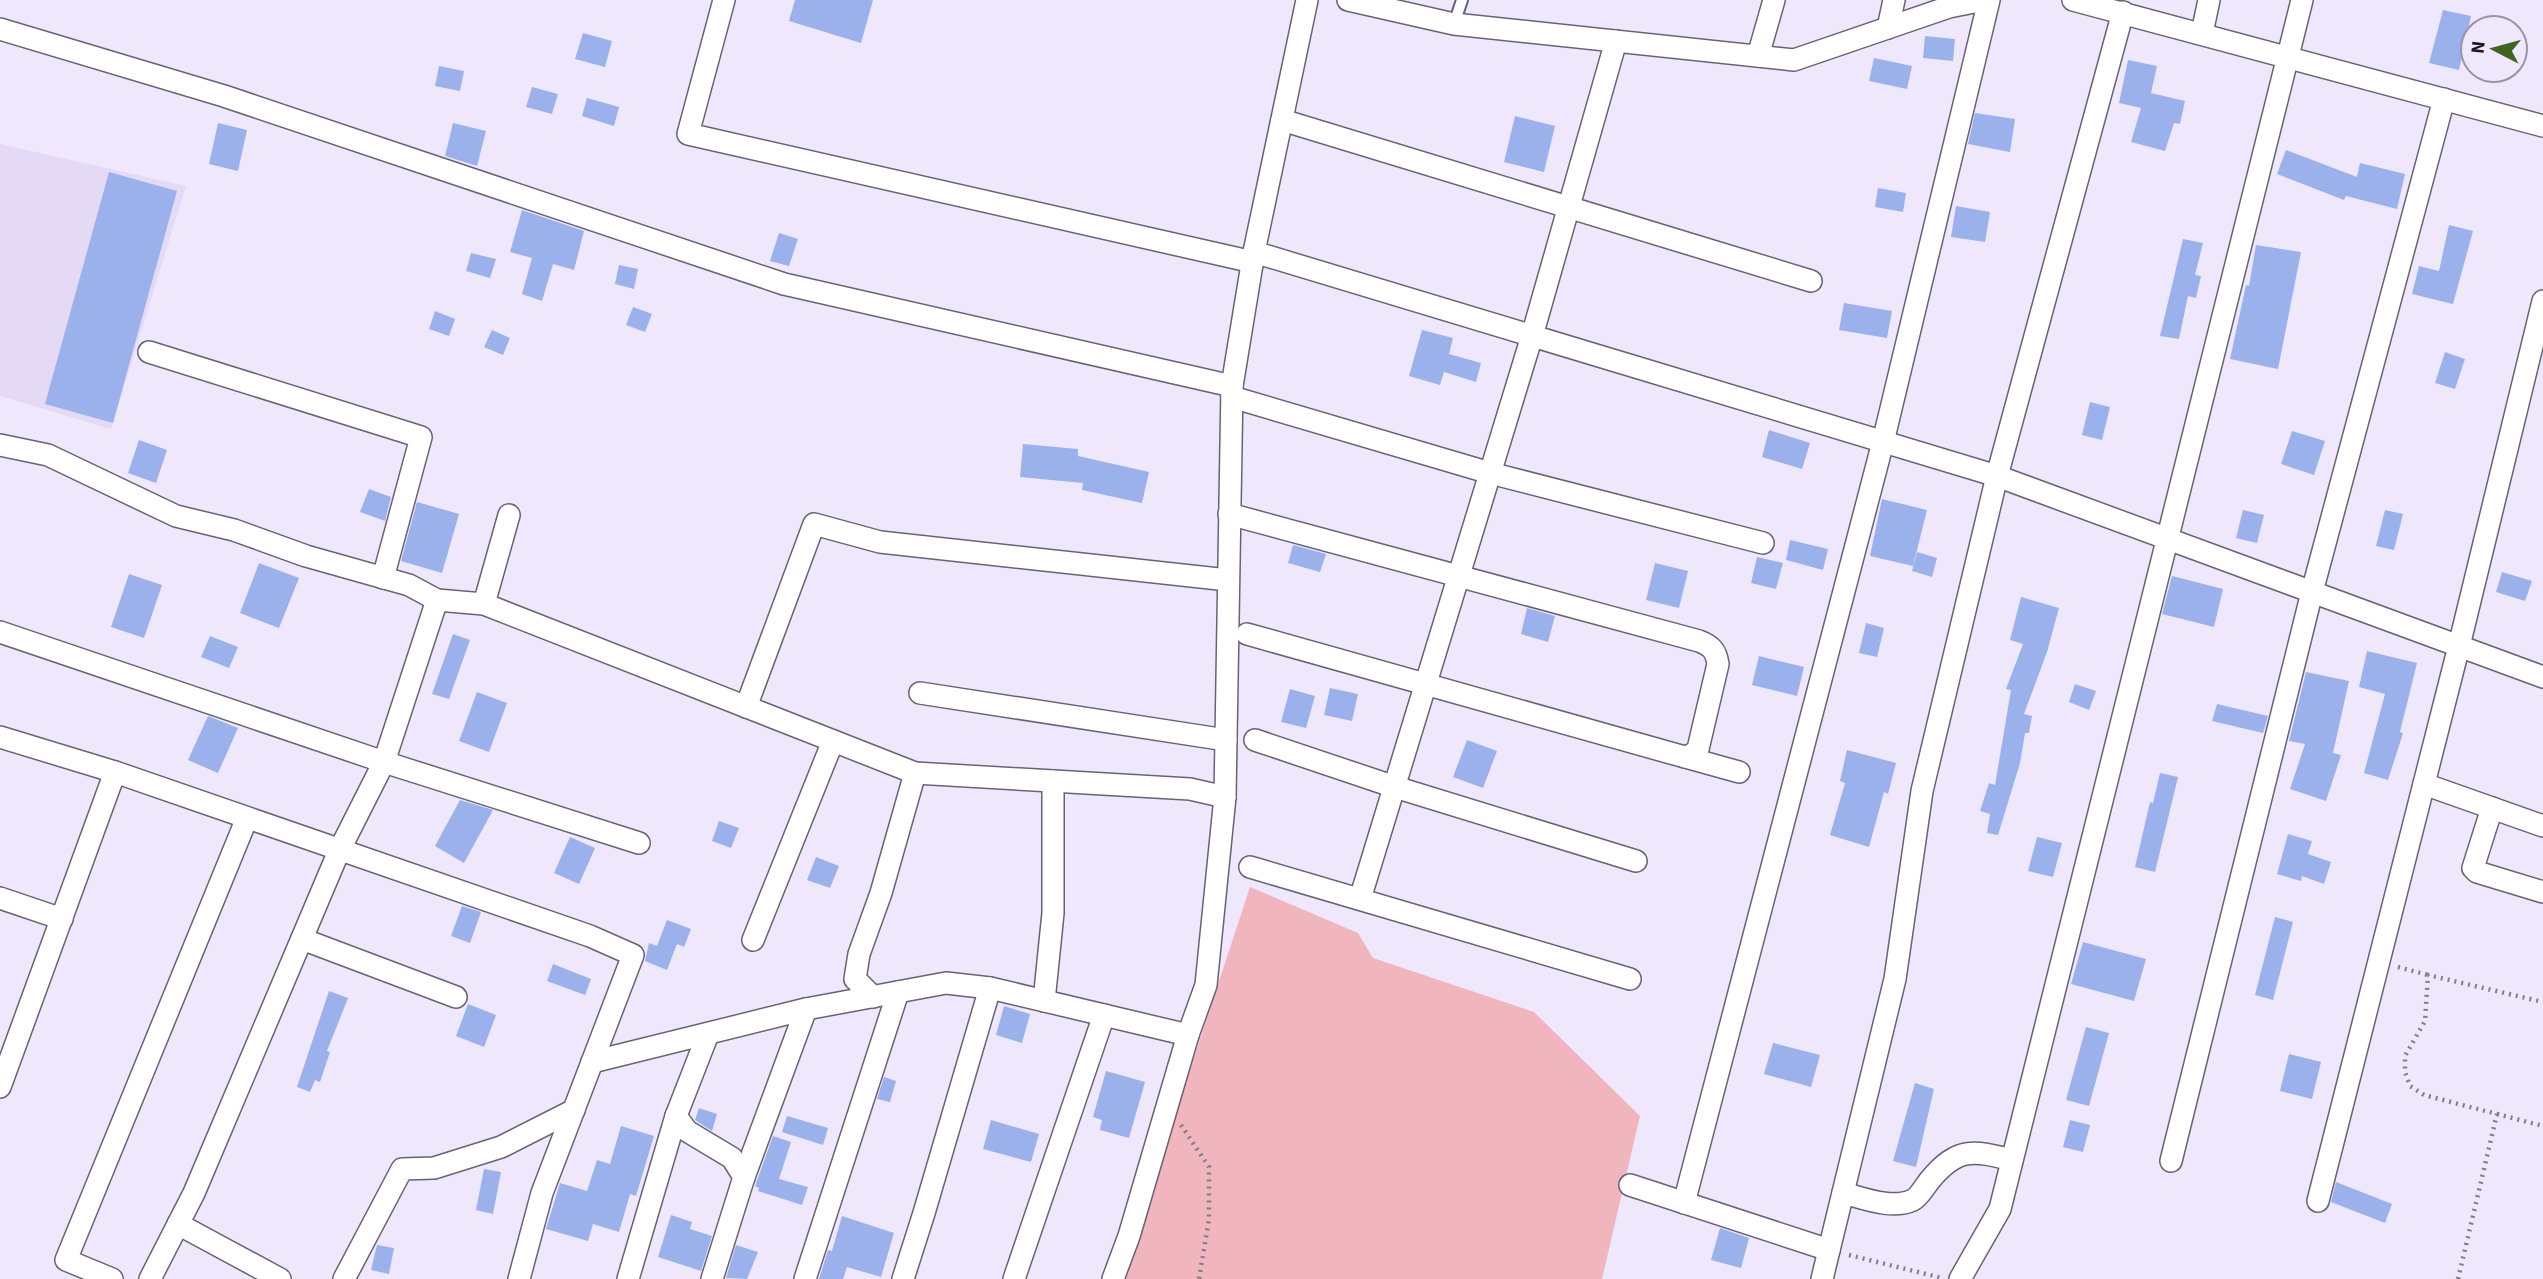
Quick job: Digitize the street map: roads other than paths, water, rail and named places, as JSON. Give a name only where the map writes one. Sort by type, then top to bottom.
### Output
[{"type":"street","points":[[724,0],[688,134],[1253,257],[1532,336],[1997,477],[2543,677]]},
{"type":"street","points":[[1113,1279],[1129,1236],[1188,1035],[1206,985],[1225,797],[1232,392],[1253,257],[1307,0]]},
{"type":"street","points":[[1348,0],[1384,4],[1454,24],[1794,60],[1949,7],[1987,0],[1883,442],[1684,1203]]},
{"type":"street","points":[[1758,56],[1774,0]]},
{"type":"street","points":[[1888,28],[1894,0]]},
{"type":"street","points":[[2073,0],[2543,126]]},
{"type":"street","points":[[2202,33],[2209,0]]},
{"type":"street","points":[[1960,1279],[2000,1209],[2302,0]]},
{"type":"street","points":[[1822,1279],[1895,979],[1922,791],[1997,477],[2123,12]]},
{"type":"street","points":[[0,29],[224,96],[784,284],[1232,392],[1490,473],[1763,543]]},
{"type":"street","points":[[1360,900],[1532,336],[1616,41]]},
{"type":"street","points":[[2171,1161],[2312,592],[2444,99]]},
{"type":"street","points":[[1282,120],[1811,281]]},
{"type":"street","points":[[2319,1201],[2543,301]]},
{"type":"street","points":[[149,352],[421,437],[383,578]]},
{"type":"street","points":[[0,445],[48,455],[176,516],[234,530],[306,556],[409,585],[437,600],[484,604],[915,773],[1190,789],[1225,797]]},
{"type":"street","points":[[484,604],[509,514]]},
{"type":"street","points":[[1229,514],[1711,646],[1718,664],[1698,749],[1685,757]]},
{"type":"street","points":[[747,707],[814,524],[880,542],[1228,580]]},
{"type":"street","points":[[150,1279],[194,1193],[339,851],[384,762],[437,600]]},
{"type":"street","points":[[0,632],[384,762],[639,843]]},
{"type":"street","points":[[1247,635],[1739,772]]},
{"type":"street","points":[[920,693],[1226,740]]},
{"type":"street","points":[[0,737],[115,772],[590,936],[633,955],[542,1193],[519,1279]]},
{"type":"street","points":[[1255,740],[1395,787],[1636,861]]},
{"type":"street","points":[[753,940],[833,741]]},
{"type":"street","points":[[0,1087],[6,1052],[62,919],[115,772]]},
{"type":"street","points":[[873,997],[855,979],[859,954],[881,893],[915,773]]},
{"type":"street","points":[[1044,1001],[1053,913],[1053,781]]},
{"type":"street","points":[[2424,784],[2543,826]]},
{"type":"street","points":[[2491,808],[2473,868],[2477,872],[2543,892]]},
{"type":"street","points":[[111,1279],[66,1260],[247,818]]},
{"type":"street","points":[[1250,867],[1630,979]]},
{"type":"street","points":[[0,898],[62,919]]},
{"type":"street","points":[[302,939],[456,997]]},
{"type":"street","points":[[592,1062],[806,1009],[946,983],[990,988],[1188,1035]]},
{"type":"street","points":[[902,1279],[990,988]]},
{"type":"street","points":[[805,1279],[898,992]]},
{"type":"street","points":[[712,1279],[744,1177],[806,1009]]},
{"type":"street","points":[[1014,1279],[1104,1016]]},
{"type":"street","points":[[628,1279],[676,1116],[708,1034]]},
{"type":"street","points":[[344,1279],[402,1169],[434,1168],[501,1147],[574,1110]]},
{"type":"street","points":[[676,1116],[687,1131],[732,1158],[744,1177]]},
{"type":"street","points":[[1843,1193],[1895,1204],[1914,1200],[1951,1158],[1968,1153],[1989,1154],[2012,1160]]},
{"type":"street","points":[[1630,1185],[1829,1250]]},
{"type":"street","points":[[178,1224],[243,1270],[281,1279]]},
{"type":"lane","points":[[1454,24],[1462,0]]}]
